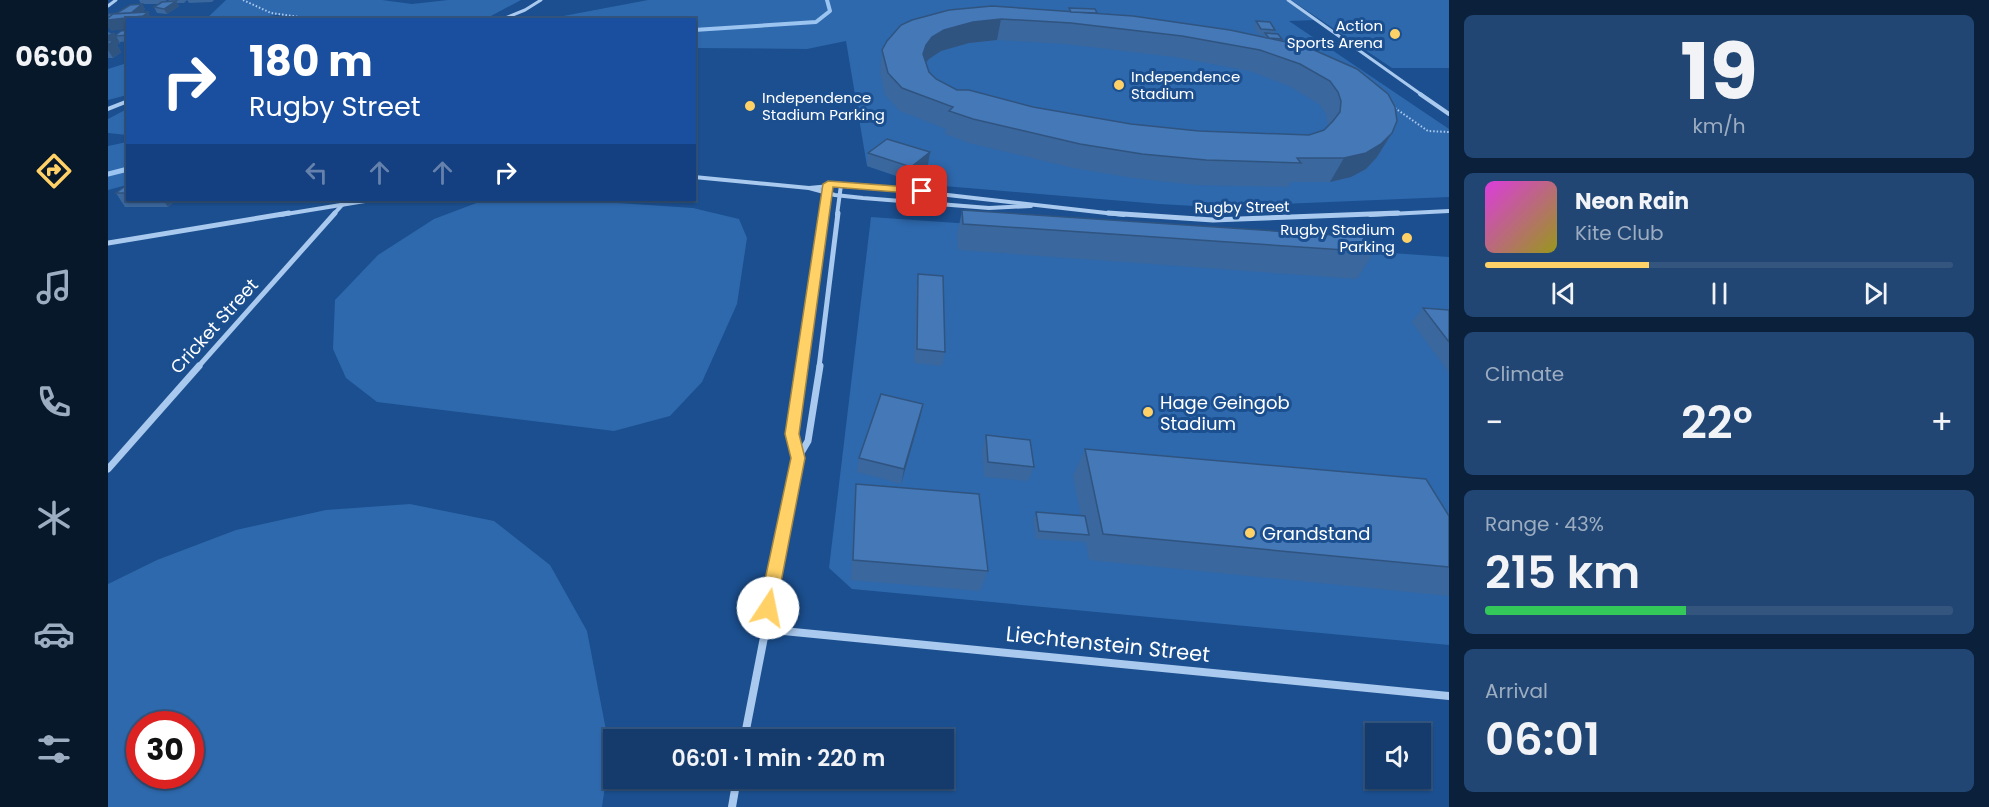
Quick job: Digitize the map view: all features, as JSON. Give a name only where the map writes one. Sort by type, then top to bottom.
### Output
[{"type":"street","points":[[108,6],[116,0]]},
{"type":"street","points":[[505,18],[541,0]]},
{"type":"street","points":[[1288,0],[1449,114]]},
{"type":"street","points":[[108,109],[126,102]]},
{"type":"street","name":"Rugby Street","points":[[696,177],[809,188],[826,194],[993,207],[1035,206]]},
{"type":"street","points":[[798,458],[792,434],[828,184]]},
{"type":"street","name":"Rugby Street","points":[[809,188],[828,184],[922,191],[1000,199],[1035,206],[1190,220],[1449,211]]},
{"type":"street","points":[[746,729],[763,629],[798,458],[808,441],[817,387],[841,185]]},
{"type":"street","points":[[108,243],[364,201]]},
{"type":"street","name":"Cricket Street","points":[[108,469],[343,204]]},
{"type":"street","name":"Liechtenstein Street","points":[[763,629],[1449,696]]},
{"type":"street","points":[[732,807],[735,789]]},
{"type":"path","points":[[243,0],[252,7],[277,15],[303,18]]},
{"type":"path","points":[[1391,105],[1428,132],[1449,132]]},
{"type":"shaded area","points":[[226,0],[382,0],[412,4],[448,0],[521,0],[491,16],[479,18],[304,18],[277,15],[251,18],[207,18]]},
{"type":"shaded area","name":"Independence Stadium","points":[[648,0],[1288,0],[1317,20],[1289,21],[1449,129],[1449,197],[1213,207],[920,184],[867,166],[846,41],[807,49],[696,48],[696,18],[553,18]]},
{"type":"shaded area","name":"Action Sports Arena","points":[[1291,0],[1449,0],[1449,68],[1392,68]]},
{"type":"shaded area","points":[[126,63],[126,95],[108,100],[108,69]]},
{"type":"shaded area","points":[[126,110],[126,135],[108,133],[108,119]]},
{"type":"shaded area","points":[[126,142],[126,185],[108,190],[108,146]]},
{"type":"shaded area","points":[[588,201],[693,208],[739,219],[747,238],[737,304],[702,382],[670,416],[614,431],[377,402],[346,378],[333,349],[335,300],[378,255],[434,219],[479,202]]},
{"type":"shaded area","name":"Hage Geingob Stadium","points":[[871,217],[1449,257],[1449,645],[852,589],[829,568]]},
{"type":"shaded area","points":[[410,504],[494,521],[550,565],[587,631],[606,729],[603,729],[605,789],[602,807],[108,807],[108,584],[157,560],[236,530],[326,510]]},
{"type":"building","points":[[176,1],[164,9],[154,7],[162,2]]},
{"type":"building","points":[[142,4],[131,13],[113,14],[108,18],[108,14],[117,13],[130,5]]},
{"type":"building","points":[[992,6],[1133,16],[1230,30],[1305,46],[1357,69],[1388,94],[1395,107],[1397,121],[1392,133],[1381,144],[1366,153],[1344,158],[1297,158],[1301,163],[1206,160],[1142,154],[1080,144],[973,119],[949,111],[953,107],[902,88],[888,73],[882,50],[901,25],[949,10]],"holes":[[[1001,19],[1071,23],[1182,36],[1260,50],[1300,64],[1330,81],[1341,101],[1340,112],[1324,130],[1309,135],[1199,131],[1131,124],[1033,107],[969,90],[957,90],[936,79],[929,72],[923,54],[932,37],[944,30],[973,22]]]},
{"type":"building","points":[[1069,8],[1095,9],[1097,13],[1071,12]]},
{"type":"building","points":[[148,12],[143,16],[108,20],[113,14]]},
{"type":"building","points":[[1256,21],[1270,22],[1275,30],[1261,29]]},
{"type":"building","points":[[126,30],[126,35],[116,36],[116,35]]},
{"type":"building","points":[[1265,33],[1278,34],[1282,39],[1269,38]]},
{"type":"building","points":[[887,139],[930,152],[911,167],[868,153]]},
{"type":"building","points":[[126,186],[126,193],[116,193]]},
{"type":"building","points":[[962,210],[1363,237],[1374,252],[963,224]]},
{"type":"building","points":[[918,274],[943,276],[945,352],[917,349]]},
{"type":"building","points":[[1423,308],[1449,310],[1449,342]]},
{"type":"building","points":[[881,394],[923,404],[904,469],[859,458]]},
{"type":"building","points":[[986,435],[1030,440],[1034,467],[988,462]]},
{"type":"building","name":"Grandstand","points":[[1085,449],[1426,479],[1449,516],[1449,567],[1103,534]]},
{"type":"building","points":[[856,484],[979,494],[988,571],[853,560]]},
{"type":"building","points":[[1036,512],[1085,516],[1089,535],[1039,531]]},
{"type":"waterway","points":[[696,30],[816,22],[830,11],[827,0]]},
{"type":"waterway","points":[[108,174],[126,170]]},
{"type":"place","name":"Action Sports Arena","points":[[1395,34]]},
{"type":"place","name":"Independence Stadium","points":[[1119,85]]},
{"type":"place","name":"Independence Stadium Parking","points":[[750,106]]},
{"type":"place","name":"Rugby Stadium Parking","points":[[1407,238]]},
{"type":"place","name":"Hage Geingob Stadium","points":[[1148,412]]},
{"type":"place","name":"Grandstand","points":[[1250,533]]},
{"type":"route","points":[[768,608],[798,458],[792,434],[828,184],[922,191]]}]
